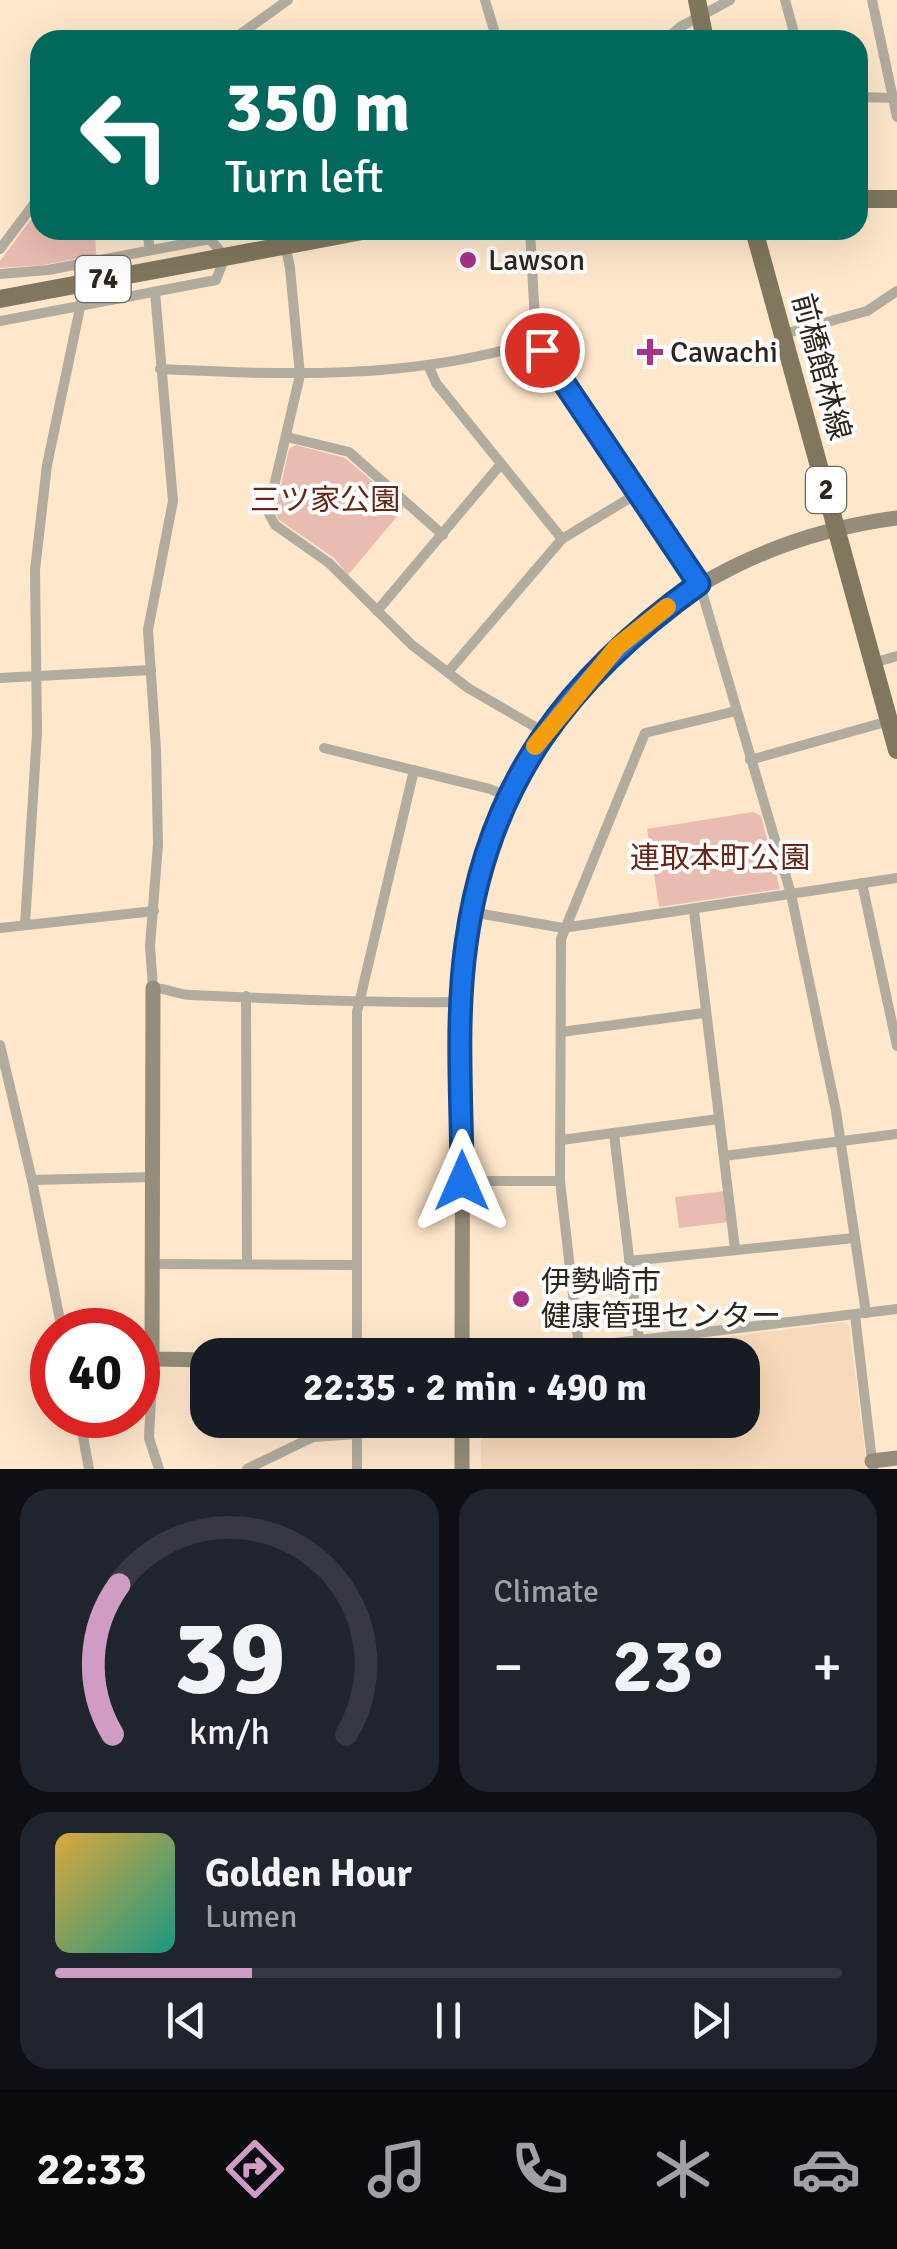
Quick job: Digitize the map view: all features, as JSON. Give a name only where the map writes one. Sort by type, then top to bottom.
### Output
[{"type":"main road","points":[[868,200],[897,199]]},
{"type":"main road","name":"74","points":[[0,299],[216,258],[277,240]]},
{"type":"main road","name":"前橋館林線","points":[[757,240],[897,750]]},
{"type":"street","points":[[485,0],[494,30]]},
{"type":"street","points":[[676,30],[699,8],[730,0]]},
{"type":"street","points":[[786,0],[794,30]]},
{"type":"street","points":[[872,0],[897,118]]},
{"type":"street","points":[[245,30],[281,2]]},
{"type":"street","points":[[868,98],[895,98]]},
{"type":"street","points":[[0,249],[30,209]]},
{"type":"street","points":[[148,240],[150,250]]},
{"type":"street","points":[[0,274],[48,270],[205,240]]},
{"type":"street","points":[[0,322],[216,280],[216,258],[210,240]]},
{"type":"street","points":[[284,240],[300,375],[268,512],[274,525],[329,563],[412,645],[544,732]]},
{"type":"street","points":[[531,240],[536,341],[699,584],[791,894],[841,1143],[854,1238],[872,1465],[897,1458]]},
{"type":"street","points":[[784,334],[867,310],[897,291]]},
{"type":"street","points":[[149,1308],[154,1177],[154,988],[150,965],[158,844],[148,630],[173,502],[155,292]]},
{"type":"street","points":[[25,924],[37,733],[33,606],[41,504],[81,304]]},
{"type":"street","points":[[160,369],[300,375],[429,367],[536,341]]},
{"type":"street","points":[[429,367],[436,383],[562,539]]},
{"type":"street","points":[[286,438],[349,452],[443,535]]},
{"type":"street","points":[[377,611],[501,464]]},
{"type":"street","points":[[448,672],[562,539],[638,493]]},
{"type":"street","points":[[462,1338],[462,1002],[471,912],[484,859],[509,797],[544,732],[617,647],[699,584],[768,550],[837,528],[897,518]]},
{"type":"street","points":[[873,663],[897,656]]},
{"type":"street","points":[[0,678],[151,670]]},
{"type":"street","points":[[578,1338],[560,1181],[563,928],[645,733],[736,710]]},
{"type":"street","points":[[750,760],[889,721]]},
{"type":"street","points":[[324,748],[509,797]]},
{"type":"street","points":[[358,1338],[358,1002],[414,770]]},
{"type":"street","points":[[471,912],[563,928],[897,878]]},
{"type":"street","points":[[862,883],[897,1046]]},
{"type":"street","points":[[0,928],[154,911]]},
{"type":"street","points":[[694,911],[735,1249]]},
{"type":"street","points":[[154,988],[186,995],[462,1002]]},
{"type":"street","points":[[246,996],[247,1264]]},
{"type":"street","points":[[562,1032],[704,1013]]},
{"type":"street","points":[[0,1045],[58,1308]]},
{"type":"street","points":[[561,1140],[718,1119]]},
{"type":"street","points":[[614,1134],[639,1338]]},
{"type":"street","points":[[724,1156],[897,1134]]},
{"type":"street","points":[[32,1180],[154,1177]]},
{"type":"street","points":[[462,1181],[560,1181]]},
{"type":"street","points":[[630,1261],[854,1238]]},
{"type":"street","points":[[153,1264],[357,1264]]},
{"type":"street","points":[[656,1338],[897,1309]]},
{"type":"street","points":[[160,1359],[190,1360]]},
{"type":"street","points":[[84,1438],[90,1469]]},
{"type":"street","points":[[149,1438],[159,1469]]},
{"type":"street","points":[[247,1469],[311,1438]]},
{"type":"street","points":[[357,1438],[357,1469]]},
{"type":"street","points":[[462,1438],[462,1469]]},
{"type":"shaded area","points":[[843,1322],[849,1325],[867,1469],[481,1469],[481,1438],[760,1438],[760,1338],[718,1338]]},
{"type":"green space","points":[[30,220],[30,240],[95,240],[96,255],[0,268],[0,261]]},
{"type":"green space","name":"三ツ家公園","points":[[296,445],[345,458],[404,508],[348,575],[334,558],[278,519],[275,511],[289,449]]},
{"type":"green space","name":"連取本町公園","points":[[753,812],[761,816],[780,889],[659,907],[647,829]]},
{"type":"green space","points":[[725,1191],[729,1222],[679,1228],[675,1197]]},
{"type":"slow traffic","points":[[535,746],[617,647],[667,607]]},
{"type":"place","name":"Lawson","points":[[468,260]]},
{"type":"place","name":"Cawachi","points":[[650,352]]},
{"type":"place","name":"伊勢崎市 健康管理センター","points":[[521,1299]]},
{"type":"route","points":[[462,1181],[464,965],[484,859],[518,776],[541,738],[617,647],[699,584],[542,350]]}]
